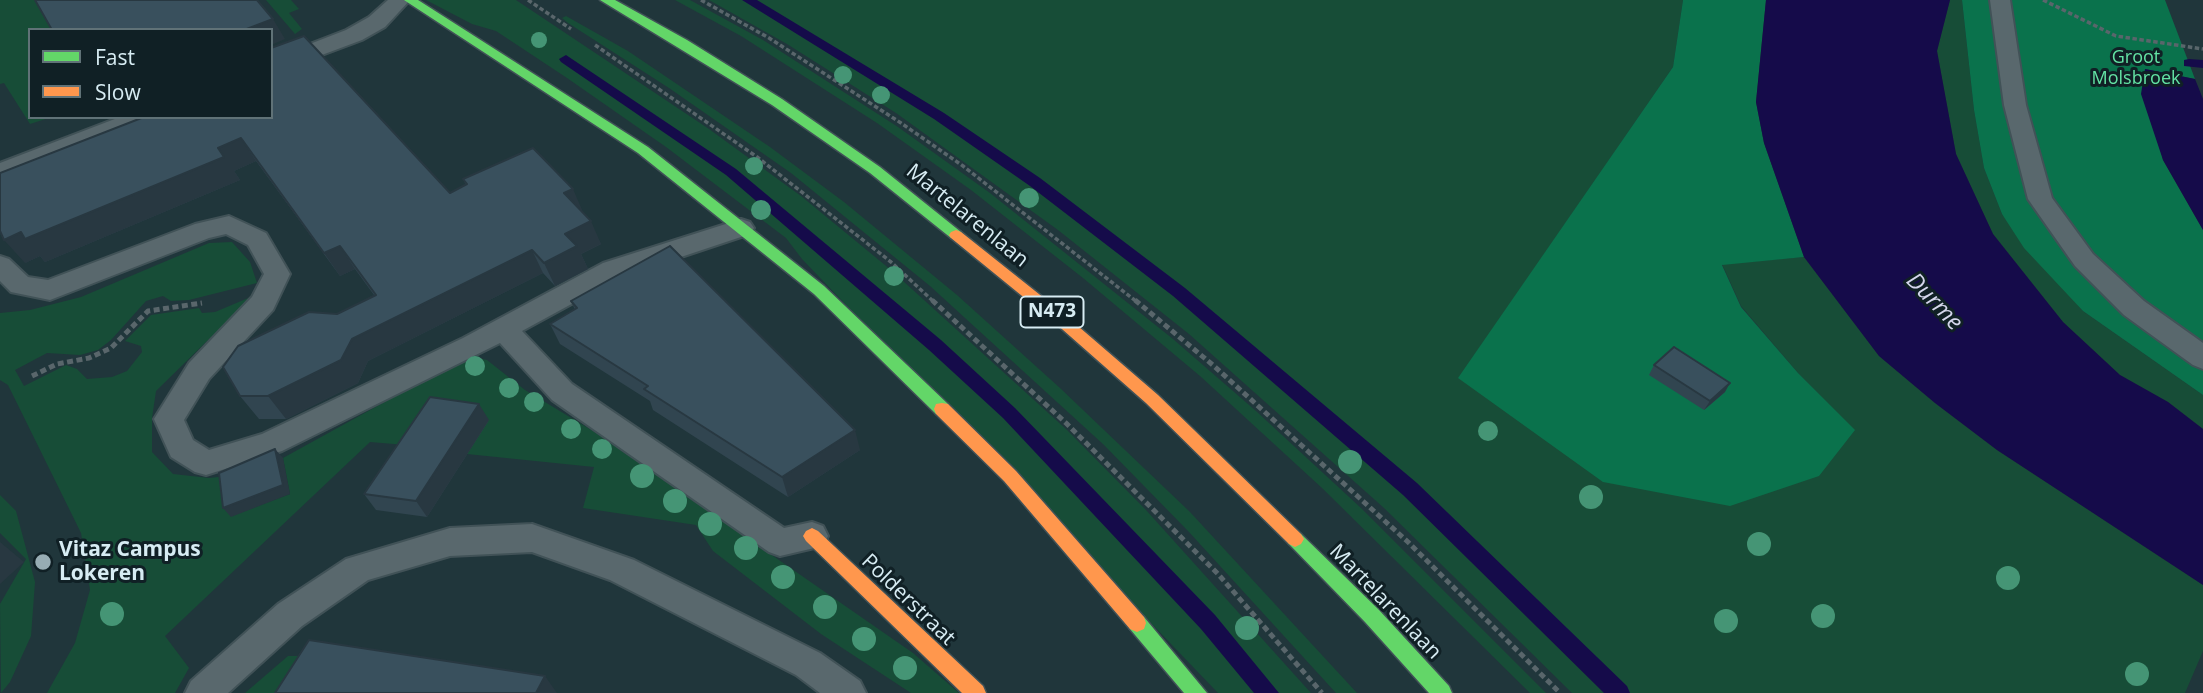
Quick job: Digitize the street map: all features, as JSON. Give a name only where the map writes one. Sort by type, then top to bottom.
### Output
[{"type":"street","points":[[410,0],[643,150],[819,290],[1010,476],[1197,693]]},
{"type":"street","name":"Martelarenlaan","points":[[606,0],[683,43],[777,102],[875,170],[1048,309],[1152,399],[1256,500],[1372,616],[1441,693]]},
{"type":"street","name":"Polderstraat","points":[[812,537],[976,693]]},
{"type":"lane","points":[[273,66],[354,35],[377,22],[400,0]]},
{"type":"lane","points":[[2000,0],[2015,105],[2040,199],[2084,260],[2134,308],[2203,358]]},
{"type":"lane","points":[[0,172],[137,119]]},
{"type":"lane","points":[[0,265],[20,285],[50,290],[204,230],[229,225],[257,239],[277,274],[264,303],[199,372],[169,419],[182,448],[206,463],[271,443],[503,328],[611,270],[741,228]]},
{"type":"lane","points":[[503,328],[562,392],[780,542],[812,537]]},
{"type":"lane","points":[[203,693],[290,615],[358,569],[450,542],[532,538],[622,570],[808,664],[848,693]]},
{"type":"path","points":[[528,0],[582,37]]},
{"type":"path","points":[[2042,0],[2116,36],[2203,49]]},
{"type":"path","points":[[593,44],[757,157],[891,262],[1066,423],[1218,574],[1322,693]]},
{"type":"path","points":[[32,376],[57,363],[89,358],[111,348],[148,311],[270,289]]},
{"type":"green space","points":[[0,0],[39,0],[55,28],[28,28],[28,119],[46,119],[30,124],[4,83],[0,84]]},
{"type":"green space","points":[[266,0],[291,0],[299,9],[289,13],[302,29],[295,34]]},
{"type":"green space","points":[[426,0],[516,0],[709,129],[801,196],[891,270],[1067,430],[1146,510],[1311,693],[1218,693],[802,259],[786,238],[666,147],[496,31],[472,24]]},
{"type":"green space","points":[[675,0],[690,0],[763,40],[898,127],[990,193],[1173,339],[1256,411],[1361,508],[1546,693],[1530,693],[1322,488],[1200,376],[1083,278],[971,190],[877,123],[741,36]]},
{"type":"green space","points":[[709,0],[1683,0],[1673,67],[1459,378],[1854,430],[1798,373],[1741,306],[1722,264],[1804,257],[1879,356],[1935,403],[1997,450],[2203,585],[2203,651],[2185,693],[1572,693],[1384,508],[1189,334],[1058,230],[896,113],[787,44]]},
{"type":"green space","points":[[1683,0],[1766,0],[1756,102],[1764,143],[1804,257],[1722,265],[1741,307],[1798,373],[1855,430],[1819,476],[1730,506],[1603,482],[1458,378],[1673,67]]},
{"type":"green space","points":[[1950,0],[1962,0],[1974,110],[1984,168],[2002,214],[2083,311],[2203,395],[2203,429],[2168,402],[2120,375],[2063,322],[1993,234],[1956,154],[1937,51]]},
{"type":"green space","name":"Groot Molsbroek","points":[[1962,0],[2165,0],[2195,79],[2145,69],[2163,160],[2203,230],[2203,395],[2083,311],[2024,248],[2002,214],[1984,168],[1974,110]]},
{"type":"green space","points":[[566,16],[628,51],[770,147],[844,202],[957,295],[1060,388],[1190,512],[1357,693],[1336,693],[1189,532],[1104,445],[930,286],[791,173],[669,88],[568,23],[562,18]]},
{"type":"green space","points":[[232,242],[250,262],[257,283],[189,300],[171,301],[163,296],[146,301],[111,340],[98,350],[80,355],[47,353],[15,370],[24,386],[66,365],[77,369],[87,379],[112,377],[127,371],[142,352],[141,346],[125,341],[151,315],[199,308],[202,313],[215,312],[253,296],[156,391],[152,418],[152,452],[173,474],[209,478],[228,476],[231,516],[290,494],[283,458],[468,356],[487,360],[525,390],[593,431],[913,653],[959,693],[911,693],[821,634],[713,551],[696,525],[583,508],[594,467],[467,454],[488,420],[418,446],[370,442],[165,636],[189,668],[175,693],[47,693],[75,643],[90,590],[81,533],[8,385],[0,380],[0,313],[30,310],[81,297],[209,243]]},
{"type":"green space","points":[[0,495],[16,511],[35,582],[31,636],[10,682],[1,693],[0,604],[26,559],[0,533]]},
{"type":"green space","points":[[288,656],[315,656],[311,693],[245,693]]},
{"type":"water","name":"Durme","points":[[1766,0],[1950,0],[1937,51],[1956,154],[1993,234],[2063,322],[2120,375],[2168,402],[2203,429],[2203,585],[1997,450],[1935,403],[1879,356],[1804,257],[1764,143],[1756,102]]},
{"type":"water","points":[[2145,69],[2195,79],[2203,99],[2203,230],[2163,160],[2141,94]]},
{"type":"building","points":[[35,0],[257,0],[273,19],[249,28],[51,28]]},
{"type":"building","points":[[304,36],[450,193],[467,184],[463,179],[533,148],[573,189],[564,193],[591,221],[565,234],[577,246],[544,263],[532,250],[352,339],[341,360],[268,396],[240,396],[223,367],[238,346],[309,312],[337,314],[376,295],[340,246],[324,253],[241,138],[218,148],[224,157],[25,239],[21,232],[4,240],[0,231],[0,173],[139,119],[273,119],[273,47]]},
{"type":"building","points":[[670,246],[855,430],[782,477],[644,389],[648,386],[550,324],[577,308],[571,301]]},
{"type":"building","points":[[1674,347],[1730,383],[1710,401],[1654,365]]},
{"type":"building","points":[[430,397],[479,404],[416,501],[364,494]]},
{"type":"building","points":[[275,449],[283,485],[223,508],[219,473]]},
{"type":"building","points":[[309,640],[545,676],[536,693],[275,693]]},
{"type":"waterway","points":[[748,0],[939,116],[1035,182],[1179,292],[1410,489],[1619,693]]},
{"type":"waterway","points":[[566,59],[731,172],[935,345],[1009,413],[1208,622],[1268,693]]},
{"type":"waterway","points":[[2189,63],[2203,64]]},
{"type":"traffic: fast","points":[[410,0],[643,150],[819,290],[942,409]]},
{"type":"traffic: fast","points":[[606,0],[683,43],[777,102],[875,170],[956,235]]},
{"type":"traffic: fast","points":[[1295,539],[1372,616],[1442,693]]},
{"type":"traffic: fast","points":[[1137,623],[1197,693]]},
{"type":"traffic: slow","points":[[956,235],[1059,318],[1152,399],[1295,539]]},
{"type":"traffic: slow","points":[[942,409],[1010,476],[1137,623]]},
{"type":"traffic: slow","points":[[812,536],[976,693]]},
{"type":"place","name":"Vitaz Campus Lokeren","points":[[43,562]]}]
